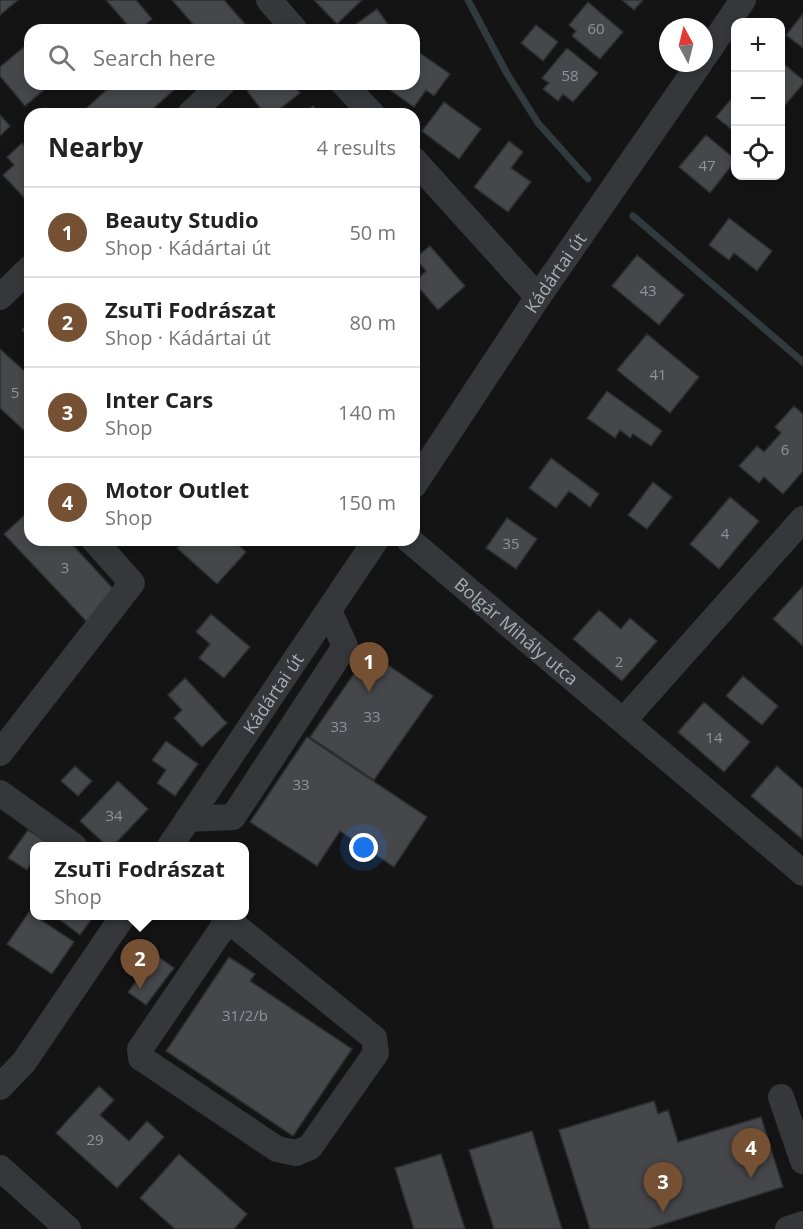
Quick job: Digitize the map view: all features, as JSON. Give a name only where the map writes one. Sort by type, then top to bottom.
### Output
[{"type":"street","points":[[269,0],[285,24]]},
{"type":"street","points":[[713,44],[743,0]]},
{"type":"street","name":"Kádártai út","points":[[420,476],[538,297],[694,72]]},
{"type":"street","points":[[196,108],[216,90]]},
{"type":"street","points":[[350,90],[366,108]]},
{"type":"street","points":[[420,167],[538,297]]},
{"type":"street","points":[[0,297],[24,274]]},
{"type":"street","points":[[624,720],[803,519]]},
{"type":"street","points":[[0,753],[132,583],[99,546]]},
{"type":"street","name":"Kádártai út","points":[[173,842],[372,546]]},
{"type":"street","name":"Bolgár Mihály utca","points":[[416,546],[803,873]]},
{"type":"street","points":[[188,819],[233,817],[345,646],[329,610]]},
{"type":"street","points":[[0,793],[68,842]]},
{"type":"street","points":[[0,1087],[24,1062],[120,920]]},
{"type":"street","points":[[224,920],[140,1049],[141,1058],[277,1149],[296,1153],[310,1147],[376,1053],[374,1038],[230,920]]},
{"type":"street","points":[[781,1097],[803,1161]]},
{"type":"street","points":[[0,1168],[68,1229]]},
{"type":"street","points":[[788,1229],[803,1224]]},
{"type":"building","points":[[0,0],[18,0],[0,15]]},
{"type":"building","points":[[106,0],[136,0],[152,19],[146,24],[127,24]]},
{"type":"building","points":[[172,0],[224,0],[245,24],[193,24]]},
{"type":"building","points":[[314,0],[362,0],[337,24]]},
{"type":"building","points":[[622,0],[643,0],[634,10]]},
{"type":"building","points":[[588,2],[623,32],[600,59],[572,36],[576,31],[569,25]]},
{"type":"building","points":[[377,9],[388,24],[356,24]]},
{"type":"building","points":[[803,14],[803,48],[786,35]]},
{"type":"building","points":[[536,25],[558,42],[543,61],[521,43]]},
{"type":"building","points":[[24,47],[24,90],[44,90],[25,106],[0,76],[0,67]]},
{"type":"building","points":[[567,48],[598,73],[573,102],[563,94],[558,101],[543,89],[549,83],[542,78]]},
{"type":"building","points":[[420,53],[450,74],[434,96],[426,90],[414,107],[390,90],[420,90]]},
{"type":"building","points":[[785,65],[803,80],[803,84],[785,105]]},
{"type":"building","points":[[106,90],[174,90],[154,108],[87,108]]},
{"type":"building","points":[[298,90],[300,93],[281,108],[260,108],[247,91]]},
{"type":"building","points":[[731,99],[731,129],[716,117]]},
{"type":"building","points":[[444,102],[481,129],[459,159],[422,131]]},
{"type":"building","points":[[0,115],[10,126],[0,136]]},
{"type":"building","points":[[706,135],[731,156],[731,166],[710,193],[679,167]]},
{"type":"building","points":[[509,141],[523,152],[511,168],[531,182],[508,212],[474,187]]},
{"type":"building","points":[[22,143],[24,146],[24,198],[3,175],[14,165],[7,157]]},
{"type":"building","points":[[729,218],[772,251],[757,271],[734,253],[729,260],[709,245]]},
{"type":"building","points":[[430,246],[465,286],[438,310],[420,289],[420,276],[426,271],[420,264],[420,254]]},
{"type":"building","points":[[637,255],[684,295],[659,325],[612,286]]},
{"type":"building","points":[[647,334],[699,377],[670,413],[617,370]]},
{"type":"building","points":[[0,349],[24,371],[24,430],[0,408]]},
{"type":"building","points":[[607,391],[662,431],[651,446],[633,434],[630,438],[620,430],[615,438],[587,418]]},
{"type":"building","points":[[794,406],[803,414],[803,471],[783,494],[764,477],[759,483],[739,466],[757,446],[764,452],[781,433],[775,427]]},
{"type":"building","points":[[551,458],[599,494],[590,507],[569,491],[556,508],[529,488]]},
{"type":"building","points":[[653,482],[672,497],[647,529],[628,515]]},
{"type":"building","points":[[730,497],[759,521],[719,569],[690,544]]},
{"type":"building","points":[[24,516],[24,546],[74,546],[119,595],[88,623],[4,534]]},
{"type":"building","points":[[507,518],[537,539],[516,569],[486,548]]},
{"type":"building","points":[[179,546],[240,546],[246,552],[217,584],[177,548]]},
{"type":"building","points":[[803,586],[803,646],[773,619]]},
{"type":"building","points":[[599,610],[621,629],[630,618],[657,641],[622,681],[573,639]]},
{"type":"building","points":[[211,614],[250,647],[224,678],[199,658],[210,644],[196,632]]},
{"type":"building","points":[[369,652],[433,696],[374,780],[310,737]]},
{"type":"building","points":[[743,676],[778,706],[762,725],[726,696]]},
{"type":"building","points":[[185,678],[227,723],[202,747],[174,718],[182,710],[168,695]]},
{"type":"building","points":[[704,702],[750,742],[724,772],[678,732]]},
{"type":"building","points":[[307,737],[427,817],[394,867],[340,831],[317,866],[250,822]]},
{"type":"building","points":[[166,741],[198,764],[175,796],[157,783],[166,770],[152,760]]},
{"type":"building","points":[[75,766],[92,781],[78,796],[61,781]]},
{"type":"building","points":[[777,766],[803,789],[802,839],[751,796]]},
{"type":"building","points":[[118,781],[148,809],[117,842],[103,842],[80,821]]},
{"type":"building","points":[[28,830],[46,842],[30,842],[30,865],[27,870],[8,858]]},
{"type":"building","points":[[29,912],[30,920],[41,920],[74,942],[52,974],[7,944]]},
{"type":"building","points":[[60,920],[91,920],[80,935]]},
{"type":"building","points":[[156,955],[174,968],[146,1005],[128,992]]},
{"type":"building","points":[[229,957],[255,974],[250,981],[352,1049],[293,1136],[166,1051]]},
{"type":"building","points":[[99,1086],[114,1100],[100,1115],[129,1141],[147,1121],[164,1137],[117,1188],[56,1133]]},
{"type":"building","points":[[654,1101],[658,1114],[668,1110],[678,1142],[761,1117],[783,1187],[648,1229],[590,1229],[559,1130]]},
{"type":"building","points":[[532,1131],[562,1229],[494,1229],[469,1150]]},
{"type":"building","points":[[179,1154],[247,1214],[234,1229],[175,1229],[140,1198]]},
{"type":"building","points":[[441,1154],[465,1229],[414,1229],[395,1168]]},
{"type":"waterway","points":[[468,0],[506,72],[538,123],[588,179]]},
{"type":"waterway","points":[[633,216],[803,362]]},
{"type":"place","name":"Beauty Studio","points":[[369,692]]},
{"type":"place","name":"ZsuTi Fodrászat","points":[[140,989]]},
{"type":"place","name":"Motor Outlet","points":[[751,1178]]},
{"type":"place","name":"Inter Cars","points":[[663,1212]]}]
